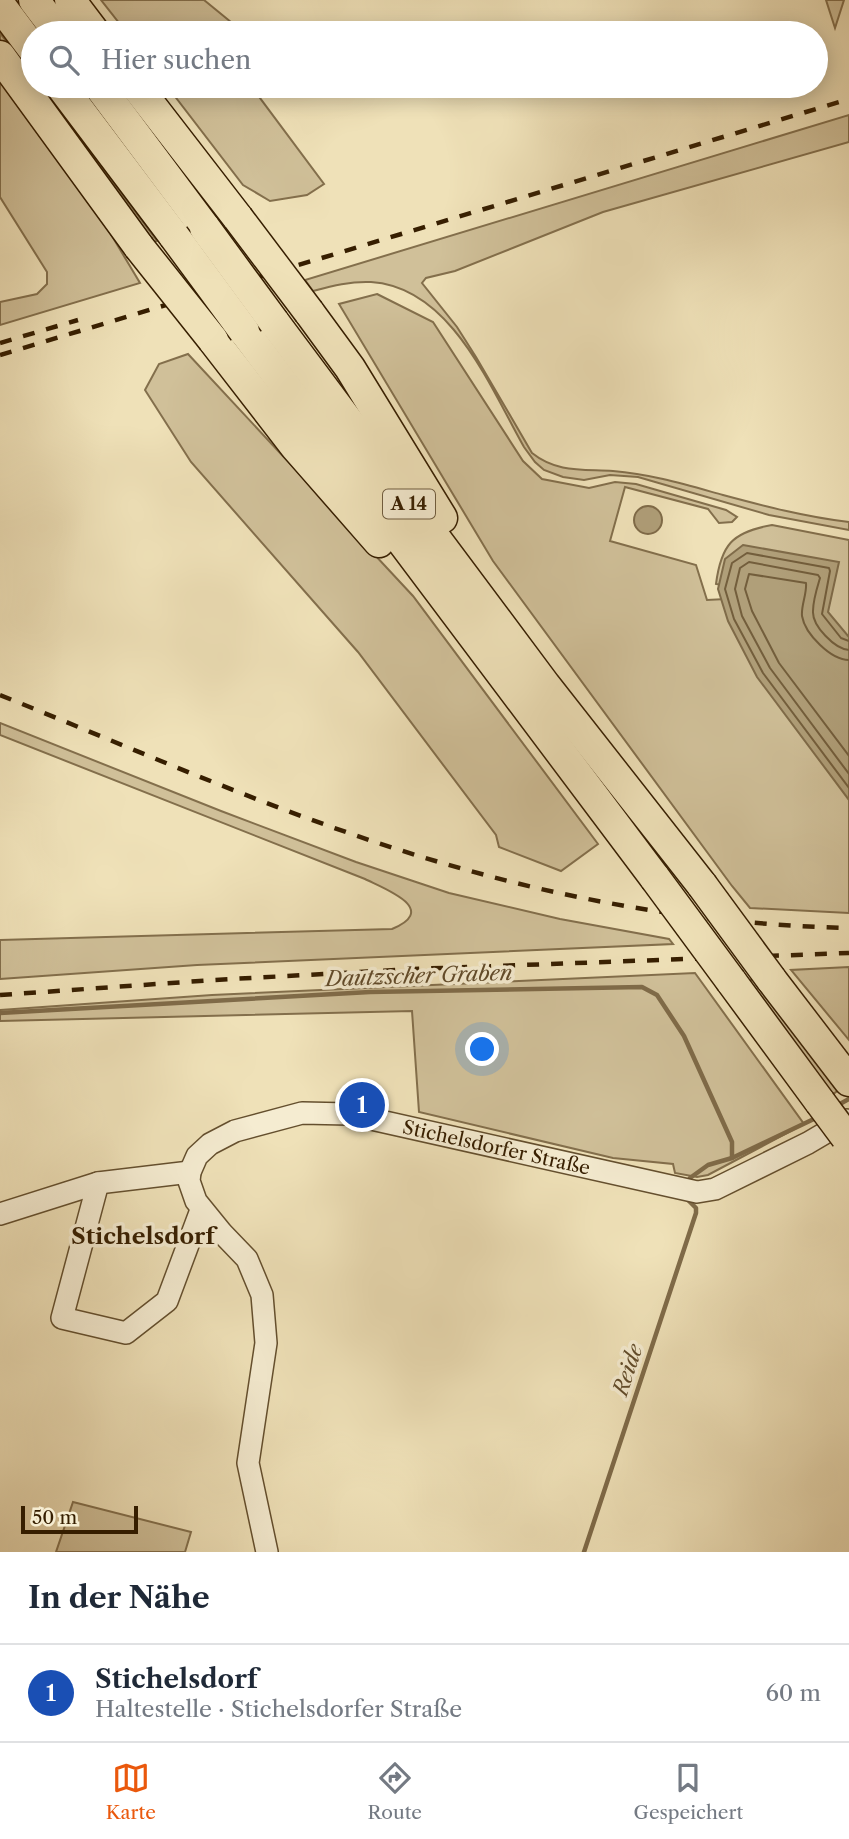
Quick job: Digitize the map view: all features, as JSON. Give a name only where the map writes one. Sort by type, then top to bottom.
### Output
[{"type":"highway","points":[[34,0],[77,17]]},
{"type":"highway","points":[[0,5],[21,33]]},
{"type":"highway","points":[[0,56],[21,85]]},
{"type":"highway","points":[[31,98],[139,247],[256,398],[320,476],[396,560],[464,627]]},
{"type":"highway","name":"A 14","points":[[70,98],[820,1102],[848,1132]]},
{"type":"highway","name":"A 14","points":[[108,98],[545,685],[702,885],[849,1081]]},
{"type":"highway","points":[[145,98],[350,368],[545,685]]},
{"type":"street","name":"Stichelsdorfer Straße","points":[[190,1172],[197,1156],[210,1144],[235,1131],[302,1113],[349,1114],[697,1192],[715,1189],[808,1143],[848,1132]]},
{"type":"street","points":[[0,1214],[99,1184],[190,1172],[191,1191],[201,1210],[247,1259],[262,1295],[265,1343],[248,1463],[267,1552]]},
{"type":"street","points":[[99,1184],[62,1318],[126,1333],[167,1301],[201,1210]]},
{"type":"shaded area","points":[[101,0],[204,0],[230,21],[118,21]]},
{"type":"shaded area","points":[[826,0],[844,0],[835,28]]},
{"type":"shaded area","points":[[0,33],[21,60],[21,73],[0,45]]},
{"type":"shaded area","points":[[0,73],[109,216],[109,231],[140,283],[0,325],[0,302],[37,294],[47,284],[47,272],[0,197]]},
{"type":"shaded area","points":[[40,98],[50,98],[157,241],[150,243]]},
{"type":"shaded area","points":[[176,98],[260,98],[324,184],[307,195],[270,201],[243,185]]},
{"type":"shaded area","points":[[849,115],[849,142],[603,212],[455,271],[426,278],[422,283],[457,327],[532,453],[541,459],[571,469],[627,472],[669,480],[785,511],[849,522],[849,530],[769,515],[638,477],[610,475],[584,480],[563,477],[544,470],[524,447],[465,344],[446,321],[424,301],[399,288],[371,282],[349,283],[313,291],[305,280]]},
{"type":"shaded area","points":[[377,294],[433,322],[523,461],[542,479],[589,488],[615,482],[636,484],[726,510],[737,517],[732,522],[719,523],[708,509],[625,487],[610,541],[696,565],[707,600],[726,599],[849,792],[849,913],[750,908],[732,886],[493,561],[339,304]]},
{"type":"shaded area","points":[[188,354],[413,596],[598,844],[561,871],[499,847],[496,835],[358,652],[191,462],[145,390],[159,364]]},
{"type":"shaded area","points":[[772,525],[849,540],[849,644],[716,584],[721,559],[731,542],[747,532]]},
{"type":"shaded area","points":[[0,723],[221,811],[356,862],[449,893],[560,919],[669,939],[673,944],[197,965],[0,979],[0,940],[392,929],[405,922],[411,914],[410,907],[404,900],[365,879],[0,735]]},
{"type":"shaded area","points":[[849,967],[849,1040],[791,970]]},
{"type":"shaded area","points":[[695,973],[804,1124],[708,1175],[697,1177],[675,1173],[673,1164],[613,1158],[419,1112],[412,1011],[0,1021],[0,1010],[212,995]]},
{"type":"shaded area","points":[[747,980],[760,980],[841,1088],[832,1095]]},
{"type":"shaded area","points":[[73,1502],[191,1532],[185,1552],[56,1552]]},
{"type":"water","points":[[648,506],[658,510],[662,520],[658,530],[648,534],[638,530],[634,520],[638,510]]},
{"type":"water","points":[[743,545],[839,562],[828,612],[849,637],[849,800],[757,677],[728,621],[718,589],[725,559]]},
{"type":"waterway","name":"Dautzscher Graben","points":[[0,1013],[370,992],[642,987],[657,995],[684,1036],[732,1142],[732,1158]]},
{"type":"waterway","name":"Reide","points":[[838,1105],[849,1099]]},
{"type":"waterway","name":"Reide","points":[[690,1178],[708,1165],[732,1158],[818,1117]]},
{"type":"waterway","name":"Reide","points":[[584,1552],[696,1213],[696,1208],[688,1200]]},
{"type":"railway","points":[[0,355],[849,99]]},
{"type":"railway","points":[[0,343],[78,320]]},
{"type":"railway","points":[[0,695],[290,812],[467,870],[561,893],[656,911],[752,923],[849,928]]},
{"type":"railway","points":[[0,995],[414,969],[849,953]]},
{"type":"place","name":"Stichelsdorf","points":[[362,1105]]},
{"type":"district","name":"Stichelsdorf","points":[[143,1236]]}]
